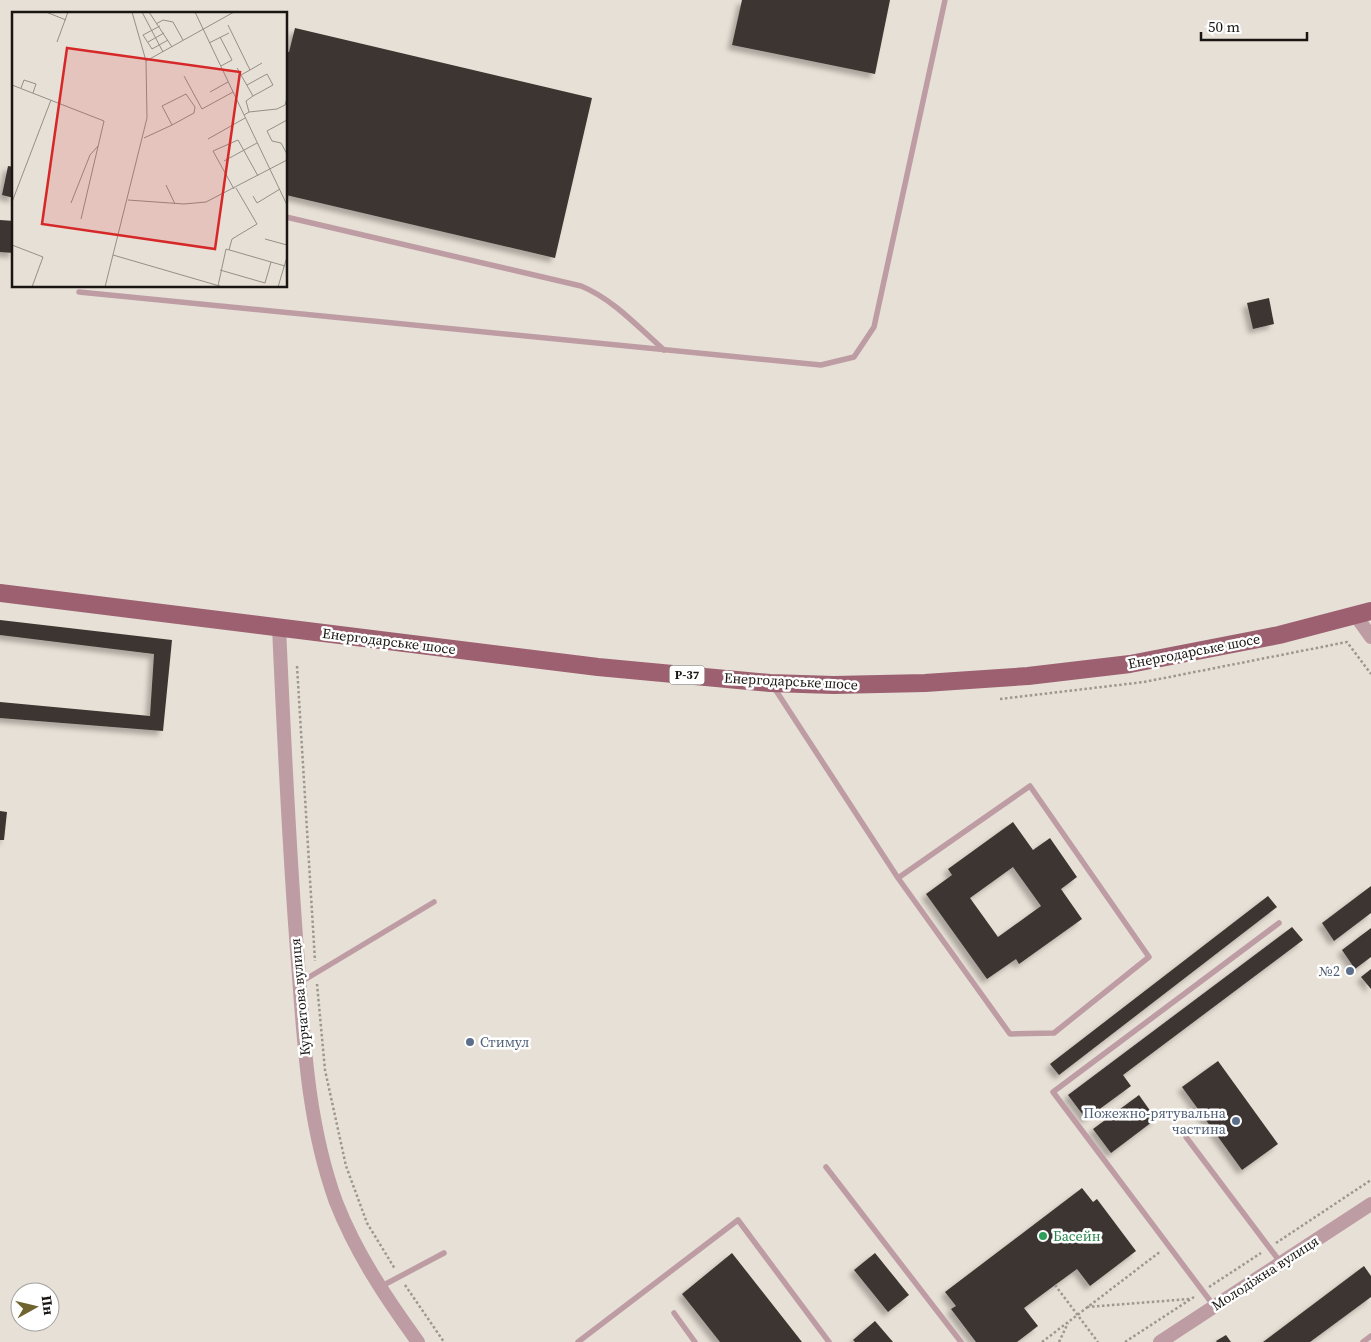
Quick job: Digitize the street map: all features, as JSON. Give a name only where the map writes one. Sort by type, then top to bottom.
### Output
[{"type":"main road","name":"Енергодарське шосе","points":[[0,592],[598,666],[770,682],[834,685],[925,684],[1028,676],[1130,664],[1279,635],[1363,614]]},
{"type":"street","points":[[1363,614],[1371,637]]},
{"type":"street","name":"Курчатова вулиця","points":[[279,627],[286,807],[299,984],[309,1089],[320,1149],[343,1219],[380,1287],[418,1342]]},
{"type":"street","name":"Молодіжна вулиця","points":[[1160,1342],[1371,1204]]},
{"type":"lane","points":[[79,292],[821,365],[854,357],[874,327],[945,0]]},
{"type":"lane","points":[[288,217],[581,286],[607,300],[664,350]]},
{"type":"lane","points":[[770,682],[898,878],[1010,1034],[1054,1033],[1149,957],[1030,786],[898,878]]},
{"type":"lane","points":[[299,984],[434,902]]},
{"type":"lane","points":[[1214,1306],[1053,1092],[1278,923]]},
{"type":"lane","points":[[1186,1137],[1281,1263]]},
{"type":"lane","points":[[826,1167],[961,1342]]},
{"type":"lane","points":[[578,1342],[738,1220],[829,1342]]},
{"type":"lane","points":[[380,1287],[444,1253]]},
{"type":"lane","points":[[674,1313],[695,1342]]},
{"type":"lane","points":[[1363,1342],[1371,1336]]},
{"type":"path","points":[[1000,699],[1144,682],[1347,642],[1371,674]]},
{"type":"path","points":[[297,666],[316,972],[325,1070],[346,1166],[367,1223],[399,1277],[444,1342]]},
{"type":"path","points":[[1125,1342],[1371,1180]]},
{"type":"path","points":[[1042,1342],[1168,1246]]},
{"type":"path","points":[[1056,1285],[1098,1342]]},
{"type":"path","points":[[1087,1307],[1190,1299]]},
{"type":"path","points":[[1059,1342],[1070,1321]]},
{"type":"building","points":[[742,0],[890,0],[875,74],[732,45]]},
{"type":"building","points":[[295,28],[592,98],[555,258],[288,195],[289,52]]},
{"type":"building","points":[[8,166],[12,167],[12,198],[2,195]]},
{"type":"building","points":[[0,220],[12,221],[12,253],[0,252]]},
{"type":"building","points":[[1269,298],[1274,324],[1253,329],[1247,303]]},
{"type":"building","points":[[0,620],[172,640],[163,731],[0,718],[0,702],[150,716],[154,654],[0,635]]},
{"type":"building","points":[[0,811],[7,812],[4,840],[0,840]]},
{"type":"building","points":[[1013,822],[1033,850],[1050,838],[1077,877],[1061,889],[1082,919],[1019,964],[1016,959],[987,979],[926,894],[952,875],[948,869]],"holes":[[[1013,867],[1041,906],[998,937],[970,898]]]},
{"type":"building","points":[[1371,886],[1371,913],[1334,941],[1322,923]]},
{"type":"building","points":[[1268,896],[1277,907],[1059,1075],[1050,1064]]},
{"type":"building","points":[[1292,927],[1303,940],[1123,1075],[1131,1086],[1086,1119],[1068,1095]]},
{"type":"building","points":[[1371,928],[1371,957],[1355,969],[1342,950]]},
{"type":"building","points":[[1371,969],[1371,989],[1361,977]]},
{"type":"building","points":[[1218,1061],[1278,1144],[1242,1170],[1182,1087]]},
{"type":"building","points":[[1139,1095],[1156,1119],[1111,1153],[1093,1129]]},
{"type":"building","points":[[1082,1188],[1093,1202],[1097,1199],[1136,1251],[1090,1286],[1077,1269],[1024,1308],[1038,1326],[1017,1342],[976,1342],[951,1309],[956,1306],[945,1292]]},
{"type":"building","points":[[732,1253],[802,1342],[720,1342],[682,1294]]},
{"type":"building","points":[[875,1253],[909,1295],[888,1312],[854,1270]]},
{"type":"building","points":[[1364,1266],[1371,1276],[1371,1297],[1310,1342],[1263,1342]]},
{"type":"building","points":[[875,1321],[893,1342],[855,1342],[853,1340]]},
{"type":"building","points":[[1226,1335],[1231,1342],[1216,1341]]},
{"type":"place","name":"№2","points":[[1350,971]]},
{"type":"place","name":"Стимул","points":[[470,1042]]},
{"type":"place","name":"Пожежно-рятувальна частина","points":[[1236,1121]]},
{"type":"place","name":"Басейн","points":[[1043,1236]]}]
